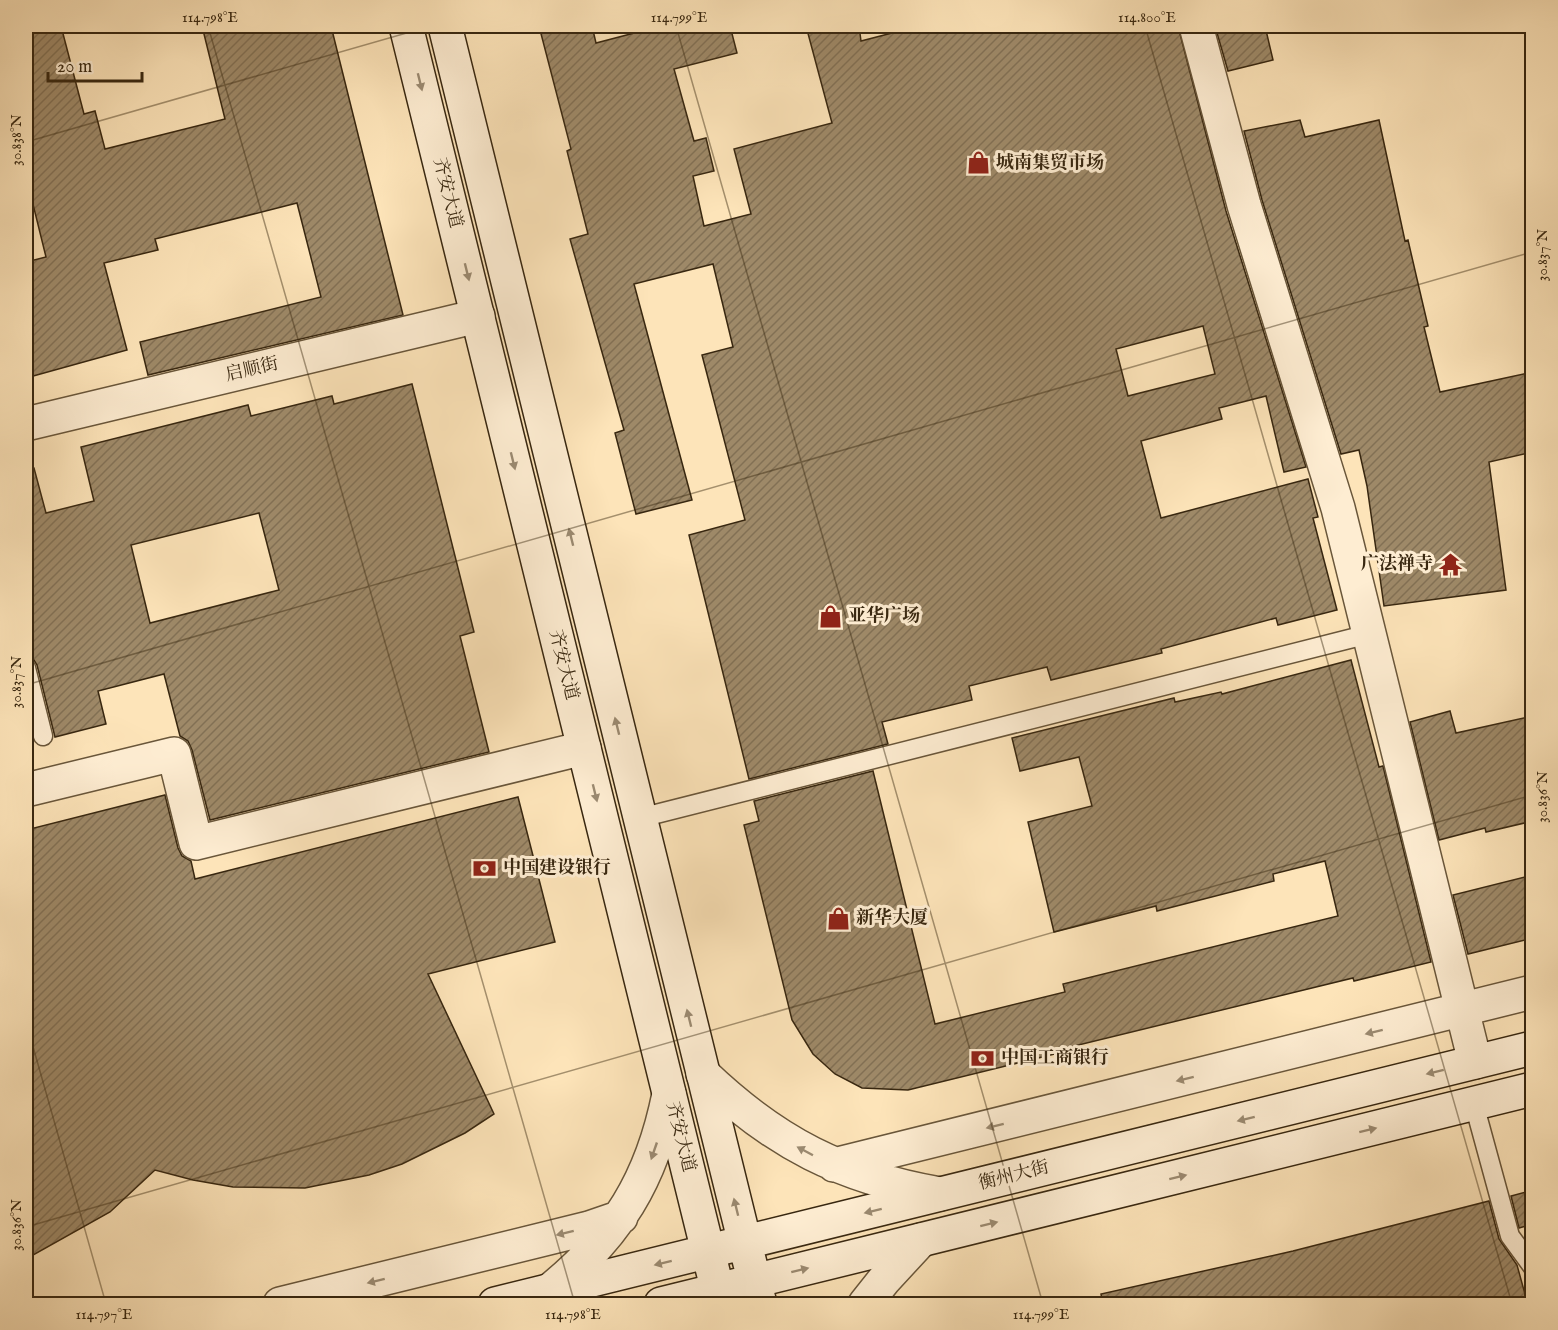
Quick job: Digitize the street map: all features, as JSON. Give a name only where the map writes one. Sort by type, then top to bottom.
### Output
[{"type":"main road","name":"齐安大道","points":[[406,26],[720,1298]]},
{"type":"main road","name":"齐安大道","points":[[445,26],[757,1293]]},
{"type":"main road","points":[[1196,26],[1244,205],[1338,508],[1475,1062]]},
{"type":"main road","name":"启顺街","points":[[26,424],[478,316]]},
{"type":"main road","points":[[26,790],[174,754],[196,843],[584,748]]},
{"type":"main road","points":[[834,1165],[1533,992]]},
{"type":"main road","name":"衡州大街","points":[[495,1305],[1533,1048]]},
{"type":"main road","points":[[703,1074],[765,1127],[800,1149],[868,1178],[904,1188],[940,1194]]},
{"type":"main road","points":[[662,1305],[757,1293],[921,1240],[1533,1089]]},
{"type":"main road","points":[[549,1291],[576,1269],[600,1244],[621,1217],[640,1186],[663,1126],[669,1094]]},
{"type":"main road","points":[[280,1305],[589,1228],[621,1217]]},
{"type":"main road","points":[[865,1305],[884,1280],[921,1240]]},
{"type":"lane","points":[[640,818],[1369,634]]},
{"type":"lane","points":[[26,668],[43,736]]},
{"type":"lane","points":[[1474,1104],[1510,1236],[1533,1266]]},
{"type":"building","points":[[26,26],[61,26],[84,114],[95,111],[105,149],[225,119],[202,26],[331,26],[403,315],[148,375],[140,342],[321,297],[297,203],[155,239],[158,250],[104,263],[127,350],[26,378],[26,262],[46,257],[26,176]]},
{"type":"building","points":[[539,26],[592,26],[596,43],[661,26],[730,26],[737,53],[674,69],[694,141],[706,138],[714,171],[693,176],[704,226],[751,214],[734,149],[832,123],[806,26],[859,26],[861,41],[919,26],[1178,26],[1226,211],[1306,467],[1284,472],[1266,396],[1219,408],[1222,419],[1141,441],[1161,518],[1308,479],[1318,517],[1313,518],[1337,610],[1278,625],[1276,618],[1161,649],[1162,653],[1051,680],[1047,667],[969,686],[972,700],[882,722],[888,744],[749,779],[689,535],[745,520],[702,355],[733,347],[713,264],[634,284],[692,500],[636,514],[615,433],[624,430],[570,239],[588,234],[567,151],[571,149]],"holes":[[[1203,326],[1215,374],[1128,396],[1116,349]]]},
{"type":"building","points":[[1215,26],[1265,26],[1273,60],[1228,71]]},
{"type":"building","points":[[1300,120],[1305,137],[1379,120],[1405,241],[1408,240],[1428,326],[1424,327],[1440,392],[1533,372],[1533,452],[1489,462],[1506,590],[1384,606],[1367,486],[1359,450],[1341,454],[1262,200],[1244,131]]},
{"type":"building","points":[[412,384],[474,632],[460,636],[489,752],[210,820],[192,750],[188,741],[180,736],[164,674],[98,691],[106,724],[55,737],[37,665],[34,660],[26,657],[26,469],[34,468],[46,513],[94,501],[81,447],[248,405],[251,416],[332,396],[334,404]],"holes":[[[259,513],[279,590],[150,623],[131,545]]]},
{"type":"building","points":[[1351,660],[1379,767],[1383,766],[1431,962],[1354,981],[1353,978],[1066,1048],[1067,1051],[908,1090],[862,1088],[835,1074],[813,1054],[792,1020],[744,825],[759,821],[754,801],[873,771],[935,1024],[1065,992],[1063,984],[1338,916],[1325,861],[1273,874],[1274,881],[1157,911],[1156,906],[1054,932],[1028,822],[1092,806],[1079,757],[1020,771],[1012,738],[1174,698],[1175,702],[1221,692],[1222,694]]},
{"type":"building","points":[[1450,711],[1456,733],[1533,716],[1533,821],[1486,832],[1485,828],[1439,840],[1410,722]]},
{"type":"building","points":[[26,712],[33,741],[26,743]]},
{"type":"building","points":[[165,795],[178,848],[182,856],[191,861],[195,879],[518,797],[555,942],[428,974],[494,1114],[465,1133],[402,1164],[369,1175],[305,1188],[233,1187],[155,1170],[110,1212],[26,1259],[26,830]]},
{"type":"building","points":[[1533,875],[1533,938],[1468,954],[1453,895]]},
{"type":"building","points":[[1533,1190],[1533,1224],[1519,1228],[1511,1196]]},
{"type":"building","points":[[1489,1201],[1499,1239],[1517,1265],[1528,1305],[1103,1305],[1101,1294],[1293,1251]]},
{"type":"place","name":"城南集贸市场","points":[[978,163]]},
{"type":"place","name":"广法禅寺","points":[[1451,564]]},
{"type":"place","name":"亚华广场","points":[[830,616]]},
{"type":"place","name":"中国建设银行","points":[[485,868]]},
{"type":"place","name":"新华大厦","points":[[838,918]]},
{"type":"place","name":"中国工商银行","points":[[983,1058]]}]
